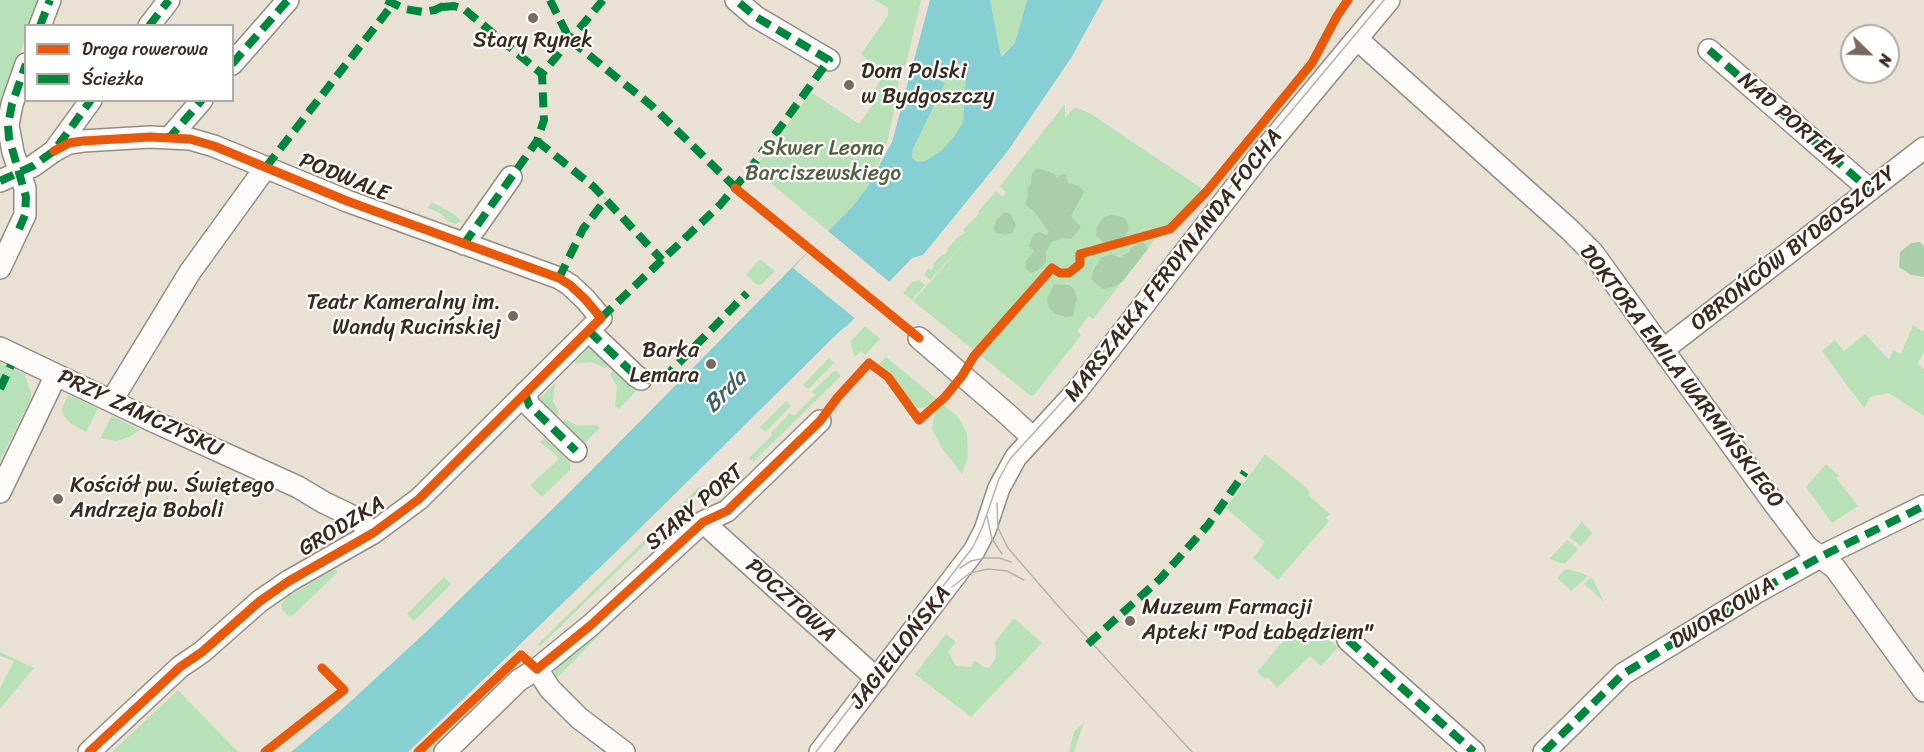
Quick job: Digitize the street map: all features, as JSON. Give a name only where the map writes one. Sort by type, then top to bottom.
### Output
[{"type":"street","points":[[41,24],[50,0]]},
{"type":"street","points":[[151,24],[169,0]]},
{"type":"street","points":[[234,62],[288,0]]},
{"type":"street","points":[[736,0],[756,17],[829,60]]},
{"type":"street","name":"MARSZAŁKA FERDYNANDA FOCHA","points":[[980,542],[1004,476],[1016,458],[1086,379],[1262,153],[1389,0]]},
{"type":"street","name":"DOKTORA EMILA WARMIŃSKIEGO","points":[[1357,39],[1581,241],[1603,266],[1773,502],[1807,547],[1835,568],[1924,691]]},
{"type":"street","name":"NAD PORTEM","points":[[1709,50],[1870,190]]},
{"type":"street","points":[[0,268],[26,215],[27,197],[9,177],[8,125],[12,104],[24,70]]},
{"type":"street","points":[[9,177],[33,166],[54,152],[90,102]]},
{"type":"street","points":[[170,137],[200,102]]},
{"type":"street","name":"PODWALE","points":[[54,152],[69,144],[83,141],[170,137],[190,139],[214,146],[347,201],[559,278],[585,299],[595,325],[636,376],[641,379]]},
{"type":"street","name":"OBROŃCÓW BYDGOSZCZY","points":[[1664,349],[1924,148]]},
{"type":"street","points":[[112,400],[190,272],[266,167]]},
{"type":"street","points":[[464,244],[512,177]]},
{"type":"street","name":"GRODZKA","points":[[89,752],[180,667],[202,652],[260,601],[289,581],[373,532],[419,499],[595,325]]},
{"type":"street","points":[[919,338],[1033,438]]},
{"type":"street","name":"PRZY ZAMCZYSKU","points":[[0,348],[298,487],[356,518],[373,532]]},
{"type":"street","points":[[0,492],[56,375]]},
{"type":"street","points":[[525,393],[529,405],[576,451]]},
{"type":"street","name":"STARY PORT","points":[[446,752],[519,680],[537,669],[591,625],[703,522],[727,511],[820,420]]},
{"type":"street","name":"DWORCOWA","points":[[1544,752],[1623,674],[1820,557],[1924,506]]},
{"type":"street","name":"POCZTOWA","points":[[703,522],[877,679]]},
{"type":"street","name":"JAGIELLOŃSKA","points":[[820,752],[980,542]]},
{"type":"street","points":[[1348,640],[1474,752]]},
{"type":"street","points":[[537,669],[550,689],[579,718],[624,752]]},
{"type":"street","points":[[844,722],[841,739],[844,752]]},
{"type":"green space","points":[[0,0],[41,0],[30,24],[24,24],[24,42],[0,112]]},
{"type":"green space","name":"Skwer Leona Barciszewskiego","points":[[875,0],[921,0],[907,60],[899,79],[887,142],[879,163],[868,186],[853,206],[828,231],[754,169],[810,94],[814,94],[859,124],[874,103],[869,99],[884,75],[861,54],[888,15],[888,8]]},
{"type":"green space","points":[[990,0],[1027,0],[1015,43],[1000,57]]},
{"type":"green space","points":[[957,63],[962,66],[966,76],[963,122],[941,151],[925,161],[917,162],[912,158],[913,149],[945,83],[938,80],[939,77]]},
{"type":"green space","points":[[1065,104],[1065,118],[1075,107],[1091,114],[1201,188],[1180,215],[1155,239],[1093,319],[1089,316],[1077,331],[1081,335],[1031,396],[913,301],[972,234],[930,280],[924,275],[929,268],[931,270],[933,264],[965,232],[963,230],[976,218],[978,212],[996,191],[1003,197],[1006,192],[1000,186]]},
{"type":"green space","points":[[1037,168],[1055,174],[1057,178],[1062,174],[1066,175],[1068,183],[1079,186],[1084,192],[1071,216],[1081,227],[1071,239],[1064,238],[1052,242],[1046,252],[1046,262],[1037,271],[1031,273],[1026,269],[1026,262],[1034,251],[1029,246],[1031,240],[1034,234],[1039,232],[1046,235],[1049,232],[1033,210],[1025,205],[1028,196],[1027,188]]},
{"type":"green space","points":[[432,202],[461,221],[456,224],[447,221],[442,214],[428,208]]},
{"type":"green space","points":[[1005,212],[1010,214],[1016,225],[1013,232],[1006,235],[996,233],[994,228],[996,220]]},
{"type":"green space","points":[[1111,215],[1122,217],[1127,221],[1129,229],[1125,237],[1104,244],[1096,235],[1097,226],[1104,217]]},
{"type":"green space","points":[[1920,242],[1924,246],[1924,277],[1911,275],[1899,267],[1900,252],[1911,243]]},
{"type":"green space","points":[[1140,243],[1144,243],[1148,249],[1122,282],[1103,289],[1091,279],[1101,258],[1111,254],[1122,258]]},
{"type":"green space","points":[[760,259],[775,271],[762,284],[757,285],[746,275]]},
{"type":"green space","points":[[919,280],[925,285],[912,300],[903,293],[912,282]]},
{"type":"green space","points":[[1054,284],[1069,285],[1074,289],[1077,298],[1073,316],[1066,317],[1056,314],[1049,308],[1047,300]]},
{"type":"green space","points":[[1913,325],[1924,332],[1924,352],[1917,364],[1924,369],[1924,416],[1889,393],[1870,397],[1864,408],[1822,351],[1835,340],[1844,351],[1865,334],[1889,360],[1893,350],[1901,354]]},
{"type":"green space","points":[[865,326],[880,339],[865,355],[861,351],[855,357],[850,342]]},
{"type":"green space","points":[[589,347],[595,348],[611,362],[604,368],[592,362],[574,363]]},
{"type":"green space","points":[[886,357],[937,399],[926,407],[917,408],[878,365]]},
{"type":"green space","points":[[829,358],[834,363],[808,389],[803,385]]},
{"type":"green space","points":[[0,363],[24,374],[31,398],[0,461]]},
{"type":"green space","points":[[616,367],[638,389],[619,409],[615,406],[617,387],[610,374]]},
{"type":"green space","points":[[835,370],[841,376],[753,462],[749,458],[772,435],[771,433],[790,413],[794,416],[815,395],[812,392]]},
{"type":"green space","points":[[555,383],[553,401],[559,413],[553,420],[539,401]]},
{"type":"green space","points":[[68,395],[98,409],[86,432],[70,423],[63,415],[62,408]]},
{"type":"green space","points":[[786,401],[791,406],[765,432],[760,427]]},
{"type":"green space","points":[[944,405],[959,418],[967,434],[968,457],[962,474],[942,448],[932,429],[937,410]]},
{"type":"green space","points":[[112,416],[140,430],[130,437],[116,441],[100,438]]},
{"type":"green space","points":[[565,419],[578,426],[596,425],[600,428],[581,446],[559,425]]},
{"type":"green space","points":[[545,437],[570,463],[570,470],[542,497],[530,485],[558,460],[557,456],[540,442]]},
{"type":"green space","points":[[1265,454],[1303,485],[1310,492],[1308,495],[1330,514],[1326,518],[1329,521],[1278,580],[1253,558],[1265,542],[1226,508]]},
{"type":"green space","points":[[1826,464],[1839,476],[1836,478],[1858,506],[1832,523],[1806,487]]},
{"type":"green space","points":[[699,487],[701,490],[540,646],[538,644]]},
{"type":"green space","points":[[1582,522],[1592,533],[1581,546],[1569,537]]},
{"type":"green space","points":[[1567,540],[1578,549],[1565,564],[1549,559]]},
{"type":"green space","points":[[1565,569],[1588,576],[1571,591],[1557,578]]},
{"type":"green space","points":[[333,570],[337,570],[337,573],[289,617],[281,605],[286,598]]},
{"type":"green space","points":[[444,577],[451,584],[414,621],[407,614]]},
{"type":"green space","points":[[1590,578],[1593,579],[1604,602],[1584,584]]},
{"type":"green space","points":[[1014,618],[1042,643],[971,717],[915,674],[946,634],[956,642],[947,653],[956,666],[971,667],[974,660],[984,667],[990,667],[996,658],[995,642]]},
{"type":"green space","points":[[1296,626],[1314,642],[1322,634],[1338,647],[1321,666],[1310,656],[1277,688],[1268,677],[1265,679],[1257,672]]},
{"type":"green space","points":[[595,634],[600,634],[554,681],[556,666]]},
{"type":"green space","points":[[0,652],[34,668],[0,709],[0,688],[14,661],[0,656]]},
{"type":"green space","points":[[513,670],[516,672],[432,752],[426,752]]},
{"type":"green space","points":[[178,690],[238,752],[112,752]]},
{"type":"green space","points":[[1084,722],[1074,752],[1069,752],[1074,732]]},
{"type":"water","name":"Brda","points":[[930,0],[990,0],[1001,57],[1015,43],[1027,0],[1103,0],[1071,58],[1007,152],[923,255],[912,258],[848,325],[408,752],[291,752],[338,713],[426,632],[572,490],[853,206],[868,186],[892,142]],"holes":[[[957,63],[962,66],[966,76],[963,122],[941,151],[925,161],[917,162],[912,158],[913,149],[945,83],[938,80],[939,77],[948,75],[951,67]]]},
{"type":"pier","points":[[828,231],[892,284],[857,320],[793,268]]},
{"type":"tram line","points":[[816,752],[973,547],[999,479],[1010,459],[1081,381],[1263,145],[1384,0]]},
{"type":"tram line","points":[[756,204],[765,212]]},
{"type":"tram line","points":[[997,503],[998,528],[1008,548],[1192,752]]},
{"type":"tram line","points":[[987,516],[992,539],[1002,554]]},
{"type":"tram line","points":[[960,568],[971,561],[985,558],[999,558],[1011,562]]},
{"type":"tram line","points":[[952,587],[970,573],[988,569],[1007,571],[1024,580]]},
{"type":"marked path","points":[[41,24],[50,0]]},
{"type":"marked path","points":[[151,24],[169,0]]},
{"type":"marked path","points":[[234,62],[288,0]]},
{"type":"marked path","points":[[386,0],[405,9],[423,12],[448,4]]},
{"type":"marked path","points":[[550,0],[570,40],[652,106],[740,192]]},
{"type":"marked path","points":[[464,244],[537,141],[544,120],[542,74],[603,0]]},
{"type":"marked path","points":[[601,318],[720,205],[747,173],[829,60],[756,17],[736,0]]},
{"type":"marked path","points":[[266,167],[393,4]]},
{"type":"marked path","points":[[443,7],[454,6],[464,9],[542,74]]},
{"type":"marked path","points":[[1709,50],[1870,190]]},
{"type":"marked path","points":[[19,229],[25,215],[26,197],[9,138],[8,125],[12,104],[24,70]]},
{"type":"marked path","points":[[0,181],[33,166],[54,151],[90,102]]},
{"type":"marked path","points":[[166,137],[170,137],[200,102]]},
{"type":"marked path","points":[[537,141],[594,187],[662,260]]},
{"type":"marked path","points":[[559,278],[583,229],[606,199]]},
{"type":"marked path","points":[[589,331],[636,376],[646,380],[660,379],[665,377],[747,293]]},
{"type":"marked path","points":[[0,389],[11,365]]},
{"type":"marked path","points":[[525,393],[529,405],[576,451]]},
{"type":"marked path","points":[[1088,644],[1160,579],[1208,525],[1245,472]]},
{"type":"marked path","points":[[1544,752],[1623,674],[1757,592],[1820,557],[1924,506]]},
{"type":"marked path","points":[[1348,640],[1474,752]]},
{"type":"cycle path","points":[[418,752],[521,655],[537,669],[591,625],[703,522],[727,511],[820,421],[837,398],[869,363],[888,377],[919,420],[945,397],[974,356],[1052,268],[1060,273],[1069,273],[1080,264],[1080,254],[1170,229],[1207,191],[1312,63],[1348,0]]},
{"type":"cycle path","points":[[54,151],[69,143],[150,137],[190,139],[214,146],[347,201],[559,278],[585,299],[601,318],[419,499],[373,533],[289,581],[260,601],[202,652],[180,667],[89,752]]},
{"type":"cycle path","points":[[735,188],[919,338]]},
{"type":"cycle path","points":[[265,752],[344,690],[322,668]]},
{"type":"place","name":"Stary Rynek","points":[[533,18]]},
{"type":"place","name":"Dom Polski w Bydgoszczy","points":[[849,85]]},
{"type":"place","name":"Teatr Kameralny im. Wandy Rucińskiej","points":[[513,316]]},
{"type":"place","name":"Barka Lemara","points":[[711,364]]},
{"type":"place","name":"Kościół pw. Świętego Andrzeja Boboli","points":[[58,499]]},
{"type":"place","name":"Muzeum Farmacji Apteki \"Pod Łabędziem\"","points":[[1130,621]]}]
